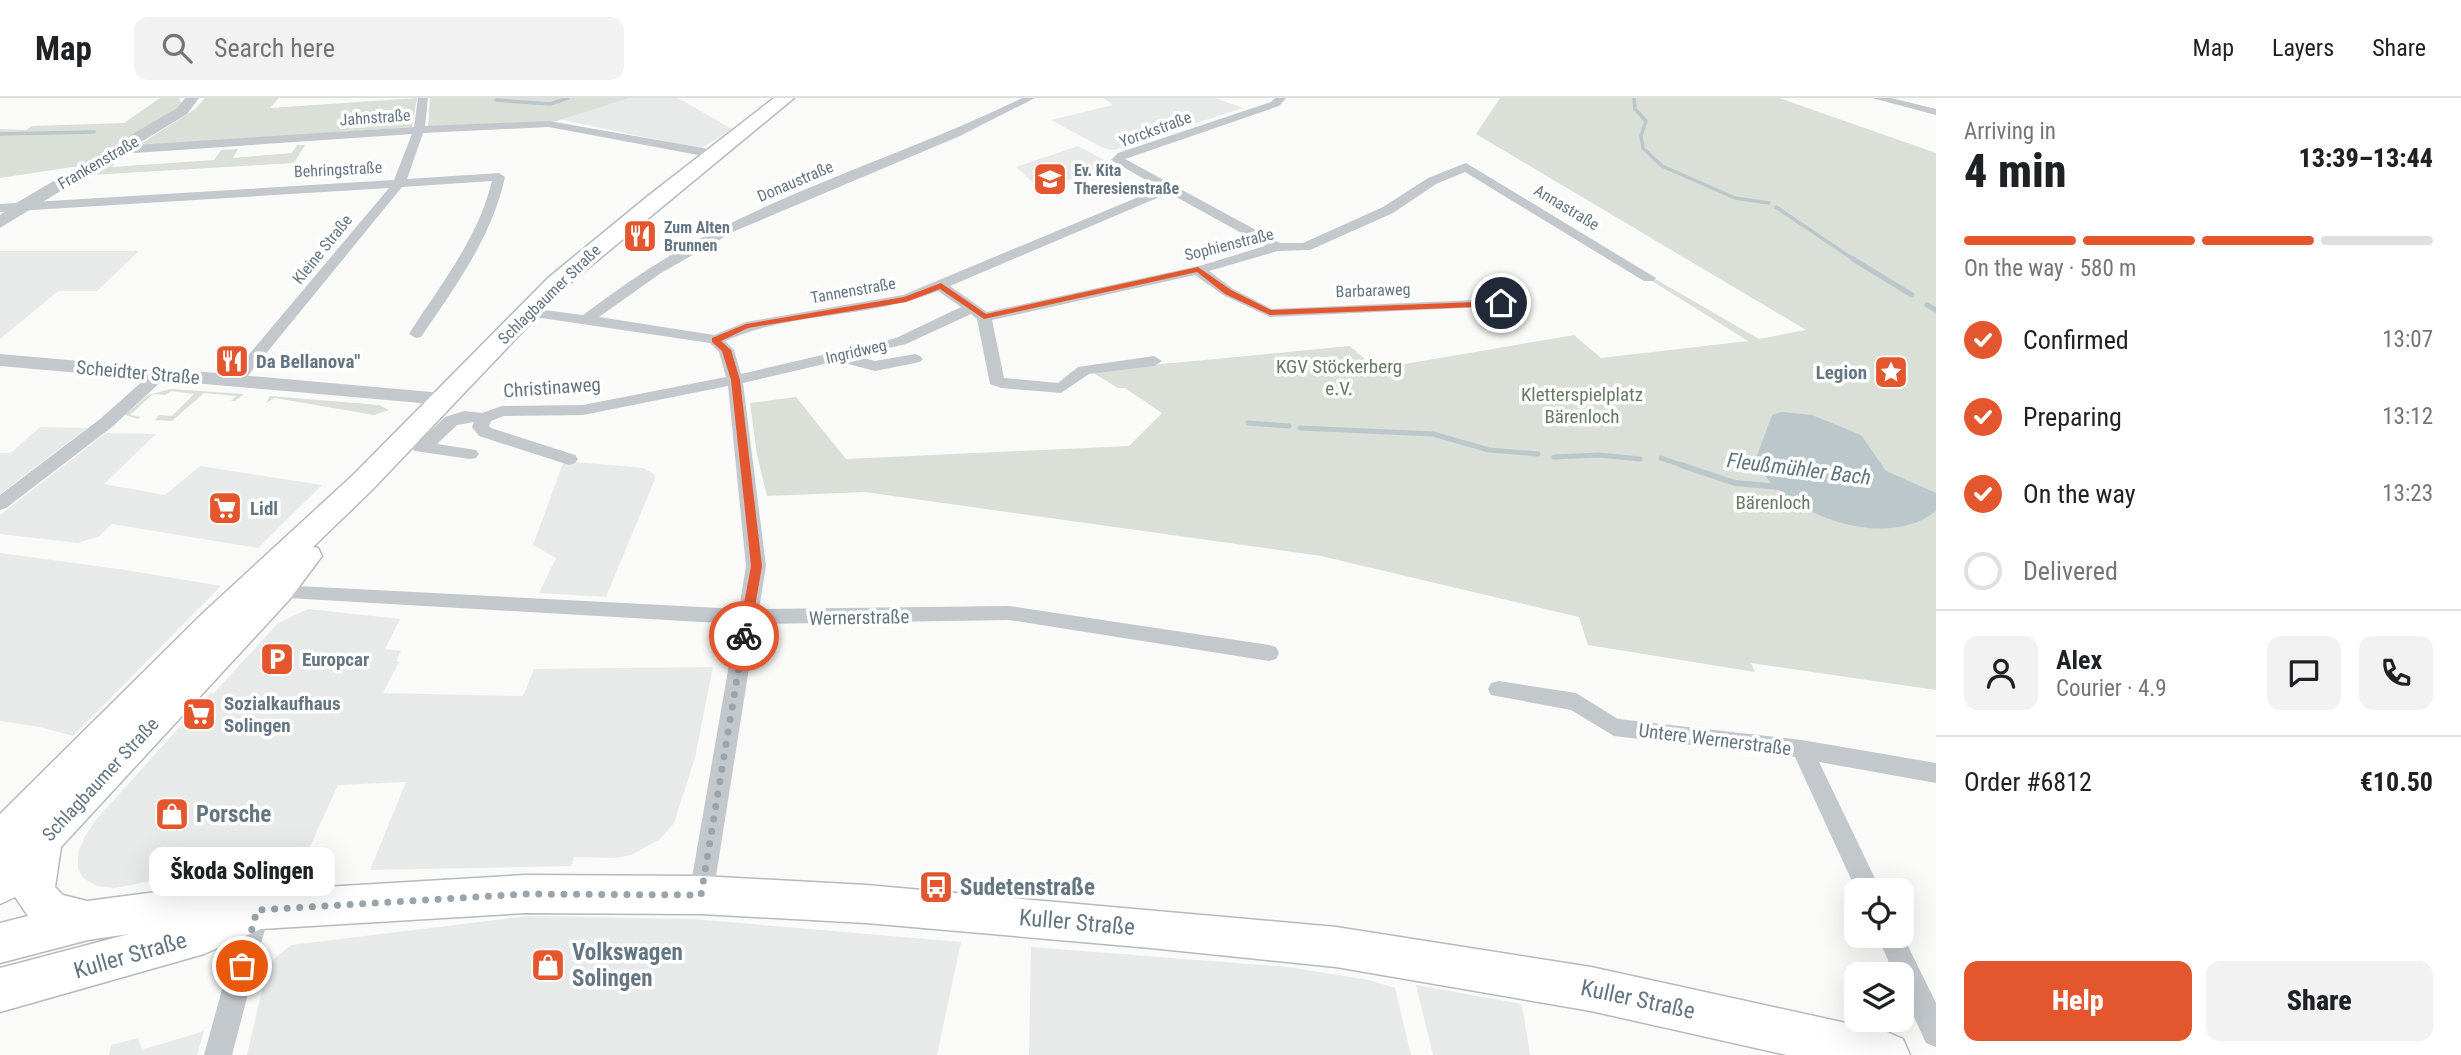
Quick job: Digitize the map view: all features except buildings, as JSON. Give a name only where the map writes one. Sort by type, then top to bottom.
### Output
[{"type":"main road","name":"Schlagbaumer Straße","points":[[0,840],[215,622],[363,482],[412,445],[443,399],[580,261],[786,98]]},
{"type":"main road","name":"Schlagbaumer Straße","points":[[0,885],[278,592],[363,482]]},
{"type":"main road","points":[[43,839],[34,894],[52,912],[88,920]]},
{"type":"main road","name":"Kuller Straße","points":[[0,943],[88,920],[210,904],[257,910],[525,894],[701,895],[866,904],[1336,947],[1591,989],[1887,1055]]},
{"type":"main road","name":"Kuller Straße","points":[[0,990],[204,934],[257,910]]},
{"type":"street","name":"Frankenstraße","points":[[0,223],[24,205],[182,111],[192,98]]},
{"type":"street","name":"Kleine Straße","points":[[236,380],[399,183],[419,130],[423,98]]},
{"type":"street","name":"Donaustraße","points":[[586,320],[668,262],[729,229],[804,195],[971,128],[1030,98]]},
{"type":"street","name":"Yorckstraße","points":[[1169,188],[1118,160],[1122,156],[1275,104],[1281,98]]},
{"type":"street","points":[[1877,98],[1936,112]]},
{"type":"street","name":"Jahnstraße","points":[[120,150],[549,124],[714,154]]},
{"type":"street","name":"Sophienstraße","points":[[978,312],[1198,270],[1277,247],[1305,247],[1388,210],[1432,181],[1466,167]]},
{"type":"street","name":"Annastraße","points":[[1466,167],[1649,278]]},
{"type":"street","name":"Behringstraße","points":[[0,208],[499,177],[488,215],[461,264],[416,334]]},
{"type":"street","points":[[1169,188],[1277,247]]},
{"type":"street","name":"Tannenstraße","points":[[715,340],[746,326],[906,299],[1169,188]]},
{"type":"street","name":"Barbaraweg","points":[[1198,270],[1228,292],[1270,313],[1520,302]]},
{"type":"street","points":[[941,286],[978,312],[996,381],[1001,383],[1061,388],[1084,370],[1154,362]]},
{"type":"street","points":[[528,312],[698,335],[715,340],[726,350],[735,380],[756,566],[701,895]]},
{"type":"street","name":"Ingridweg","points":[[735,380],[901,341],[978,312]]},
{"type":"street","points":[[835,356],[875,366],[915,359]]},
{"type":"street","name":"Scheidter Straße","points":[[0,360],[443,399]]},
{"type":"street","points":[[0,504],[106,423],[160,374]]},
{"type":"street","name":"Christinaweg","points":[[412,445],[456,418],[470,415],[484,418],[502,411],[583,410],[735,380]]},
{"type":"street","points":[[484,418],[480,427],[485,432],[569,458]]},
{"type":"street","points":[[412,445],[470,454]]},
{"type":"street","name":"Wernerstraße","points":[[278,592],[748,617],[1009,613],[1269,653]]},
{"type":"street","name":"Untere Wernerstraße","points":[[1499,689],[1576,702],[1614,727],[1802,749],[1936,773]]},
{"type":"street","points":[[1802,749],[1863,878]]},
{"type":"street","points":[[218,1055],[257,910]]},
{"type":"street","points":[[1896,948],[1936,1033]]},
{"type":"shaded area","points":[[629,98],[678,98],[732,129],[700,149],[559,119]]},
{"type":"shaded area","points":[[1103,98],[1215,98],[1243,108],[1114,150],[1103,148],[1051,120],[1113,105]]},
{"type":"shaded area","name":"Ev. Kita Theresienstraße","points":[[1078,146],[1110,163],[1042,191],[1016,167]]},
{"type":"shaded area","points":[[0,251],[139,251],[97,291],[58,291],[0,339]]},
{"type":"shaded area","points":[[40,427],[87,428],[0,494],[0,453],[11,453]]},
{"type":"shaded area","points":[[106,433],[156,434],[104,484],[165,495],[200,466],[322,485],[258,548],[112,524],[99,536],[78,543],[0,534],[0,515]]},
{"type":"shaded area","points":[[564,461],[643,468],[654,474],[655,479],[606,597],[539,593],[556,558],[533,545]]},
{"type":"shaded area","points":[[0,553],[221,586],[73,736],[40,727],[0,721]]},
{"type":"shaded area","points":[[308,609],[400,619],[385,649],[401,651],[396,661],[399,662],[383,693],[523,696],[534,669],[713,667],[695,758],[674,823],[660,839],[631,855],[616,858],[574,857],[571,866],[370,870],[406,782],[338,785],[308,851],[115,888],[97,886],[83,878],[78,869],[78,853],[95,821],[211,692],[214,693],[278,623]]},
{"type":"shaded area","points":[[528,916],[693,919],[961,942],[937,1055],[247,1055],[268,964],[291,945]]},
{"type":"shaded area","points":[[1031,947],[1288,967],[1369,980],[1395,988],[1411,1055],[1029,1055]]},
{"type":"shaded area","points":[[1416,985],[1522,1004],[1530,1055],[1433,1055]]},
{"type":"shaded area","points":[[204,1031],[197,1055],[109,1055],[111,1045],[138,1038],[142,1050]]},
{"type":"green space","points":[[160,98],[179,98],[182,104],[119,148],[79,166],[0,178],[0,129],[26,130],[32,126],[124,123]]},
{"type":"green space","points":[[205,98],[279,98],[270,108],[417,98],[412,127],[136,147],[195,109]]},
{"type":"green space","points":[[430,98],[629,98],[553,122],[428,127]]},
{"type":"green space","name":"Bärenloch","points":[[1500,98],[1779,98],[1936,153],[1936,690],[1751,663],[1755,672],[1588,645],[1579,617],[1321,556],[865,492],[767,496],[757,455],[750,403],[796,397],[846,459],[1129,446],[1162,413],[1125,388],[1118,388],[1090,371],[1350,346],[1376,369],[1574,335],[1601,358],[1748,341],[1652,281],[1657,280],[1759,339],[1806,330],[1476,134]]},
{"type":"green space","points":[[297,145],[305,145],[294,163],[89,175],[119,158],[112,167],[214,160],[221,150],[238,149],[233,158],[292,153]]},
{"type":"green space","points":[[170,389],[244,394],[231,401],[236,396],[204,393],[172,421],[155,420],[159,415],[172,416],[194,394],[171,391],[166,395],[153,394],[130,415],[141,417],[138,419],[125,415],[148,395]]},
{"type":"green space","points":[[270,396],[379,405],[389,410],[374,415],[275,398],[266,403]]},
{"type":"water","points":[[1782,412],[1812,415],[1861,435],[1886,471],[1936,493],[1936,511],[1915,523],[1890,528],[1864,527],[1837,522],[1788,497],[1769,480],[1755,461],[1772,415]]},
{"type":"waterway","points":[[496,100],[550,104],[568,98]]},
{"type":"waterway","points":[[1634,98],[1635,109],[1646,121],[1641,136],[1643,148],[1662,166],[1735,198],[1769,203]]},
{"type":"waterway","points":[[0,134],[94,132]]},
{"type":"waterway","points":[[1776,207],[1853,259]]},
{"type":"waterway","points":[[1853,259],[1912,295]]},
{"type":"waterway","points":[[1927,305],[1936,310]]},
{"type":"waterway","name":"Fleußmühler Bach","points":[[1248,423],[1289,426]]},
{"type":"waterway","name":"Fleußmühler Bach","points":[[1300,428],[1433,434],[1489,450],[1538,454]]},
{"type":"waterway","points":[[1554,457],[1599,455],[1640,459]]},
{"type":"waterway","name":"Fleußmühler Bach","points":[[1661,458],[1687,467]]},
{"type":"waterway","name":"Fleußmühler Bach","points":[[1681,465],[1687,467]]},
{"type":"waterway","name":"Fleußmühler Bach","points":[[1687,467],[1735,483],[1781,487]]},
{"type":"way so far","points":[[242,966],[257,910],[525,894],[701,895],[744,636]]},
{"type":"place","name":"Ev. Kita Theresienstraße","points":[[1050,179]]},
{"type":"place","name":"Zum Alten Brunnen","points":[[640,236]]},
{"type":"place","name":"Da Bellanova\"","points":[[232,361]]},
{"type":"place","name":"Legion","points":[[1891,372]]},
{"type":"place","name":"Lidl","points":[[225,508]]},
{"type":"place","name":"Europcar","points":[[277,659]]},
{"type":"place","name":"Sozialkaufhaus Solingen","points":[[199,714]]},
{"type":"place","name":"Porsche","points":[[172,814]]},
{"type":"place","name":"Sudetenstraße","points":[[936,887]]},
{"type":"place","name":"Volkswagen Solingen","points":[[548,965]]},
{"type":"place","name":"Škoda Solingen","points":[[242,966]]},
{"type":"route","points":[[744,636],[756,566],[735,380],[726,350],[715,340],[732,332],[746,326],[906,299],[941,286],[984,317],[1198,270],[1228,292],[1270,313],[1501,303]]},
{"type":"park label","name":"KGV Stöckerberg e.V.","points":[[1339,377]]},
{"type":"park label","name":"Kletterspielplatz Bärenloch","points":[[1582,405]]}]
